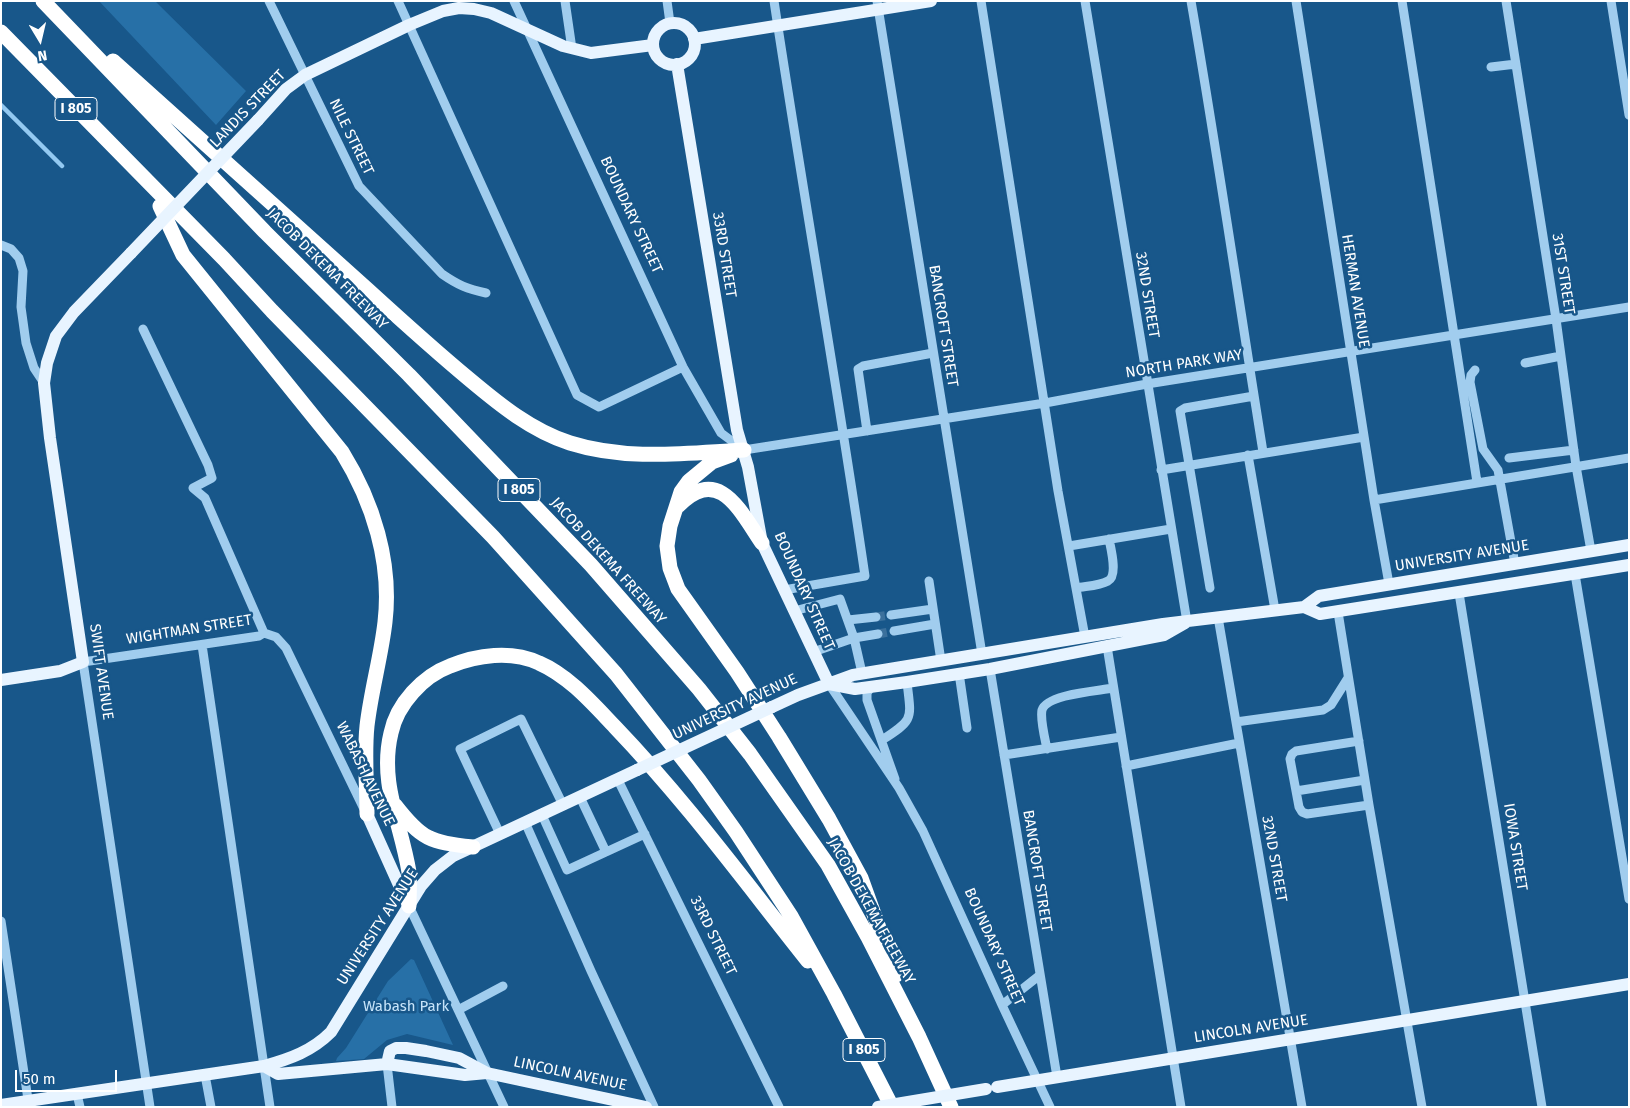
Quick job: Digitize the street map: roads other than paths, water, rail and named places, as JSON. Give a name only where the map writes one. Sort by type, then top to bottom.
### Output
[{"type":"highway","points":[[44,1],[446,360],[504,408],[544,432],[569,443],[598,450],[625,454],[662,455],[744,450]]},
{"type":"highway","name":"JACOB DEKEMA FREEWAY","points":[[44,1],[266,232],[409,375],[591,565],[699,689],[750,754],[828,865],[868,937],[919,1037],[951,1107]]},
{"type":"highway","name":"I 805","points":[[1,32],[224,258],[272,311],[493,537],[616,674],[699,780],[736,832],[791,916],[834,994],[892,1107]]},
{"type":"highway","points":[[151,186],[183,255],[342,452],[355,475],[375,523],[386,576],[386,606],[367,731],[367,814]]},
{"type":"highway","points":[[744,450],[712,462],[689,481],[681,492],[670,526],[667,546],[670,568],[678,589],[737,672],[779,737],[829,819],[857,870],[919,1037]]},
{"type":"highway","points":[[676,508],[692,493],[704,489],[716,489],[730,498],[762,543]]},
{"type":"highway","points":[[409,906],[408,870],[388,786],[386,764],[391,730],[399,712],[407,701],[427,679],[443,668],[467,659],[514,656],[539,663],[562,677],[636,748],[694,815],[834,994]]},
{"type":"highway","points":[[392,802],[410,825],[424,837],[443,843],[473,847]]},
{"type":"main road","points":[[694,39],[778,26],[877,5],[931,1]]},
{"type":"main road","name":"LANDIS STREET","points":[[44,384],[47,363],[56,336],[74,312],[286,90],[305,74],[409,25],[443,11],[459,8],[490,13],[562,46],[591,53],[653,46]]},
{"type":"main road","points":[[670,23],[679,23],[685,26],[690,30],[694,39],[694,49],[691,56],[677,64],[666,63],[660,59],[653,46],[655,34],[660,28],[670,23]]},
{"type":"main road","name":"33RD STREET","points":[[677,64],[737,430],[744,450]]},
{"type":"main road","name":"SWIFT AVENUE","points":[[44,384],[50,438],[83,662]]},
{"type":"main road","name":"BOUNDARY STREET","points":[[744,450],[762,543],[829,684]]},
{"type":"main road","name":"UNIVERSITY AVENUE","points":[[1304,607],[1319,596],[1629,545]]},
{"type":"main road","name":"UNIVERSITY AVENUE","points":[[1,1105],[29,1104],[78,1094],[264,1066],[294,1058],[320,1042],[331,1032],[421,886],[435,870],[453,856],[798,695],[854,675],[1163,624],[1304,607],[1320,614],[1338,612],[1629,565]]},
{"type":"main road","name":"UNIVERSITY AVENUE","points":[[829,684],[855,689],[990,669],[1167,635],[1187,622]]},
{"type":"main road","name":"WIGHTMAN STREET","points":[[1,680],[60,671],[83,662]]},
{"type":"main road","name":"WABASH AVENUE","points":[[367,814],[409,906]]},
{"type":"main road","name":"LINCOLN AVENUE","points":[[878,1107],[1629,984]]},
{"type":"main road","name":"LINCOLN AVENUE","points":[[488,1074],[458,1058],[406,1048],[396,1048],[390,1051],[387,1064],[465,1075],[488,1074],[646,1107]]},
{"type":"main road","points":[[264,1066],[278,1074],[387,1064]]},
{"type":"street","name":"NILE STREET","points":[[270,1],[359,186],[442,274],[456,284],[486,293]]},
{"type":"street","points":[[398,1],[577,395],[599,408],[683,367]]},
{"type":"street","name":"BOUNDARY STREET","points":[[514,1],[683,367],[721,433],[744,450]]},
{"type":"street","points":[[565,1],[572,48]]},
{"type":"street","points":[[667,1],[670,23]]},
{"type":"street","points":[[774,1],[865,576],[784,590]]},
{"type":"street","points":[[981,1],[1085,637]]},
{"type":"street","name":"32ND STREET","points":[[1085,1],[1187,622]]},
{"type":"street","points":[[1191,1],[1215,141],[1263,452]]},
{"type":"street","name":"HERMAN AVENUE","points":[[1296,1],[1350,352],[1389,584]]},
{"type":"street","points":[[1402,1],[1477,482]]},
{"type":"street","name":"31ST STREET","points":[[1506,1],[1556,319],[1576,466],[1591,551]]},
{"type":"street","points":[[1611,1],[1629,115]]},
{"type":"street","name":"BANCROFT STREET","points":[[877,5],[982,654]]},
{"type":"street","points":[[1491,67],[1516,64]]},
{"type":"street","name":"SWIFT AVENUE","points":[[1,245],[11,249],[19,258],[24,271],[21,306],[29,355],[34,368],[44,384]]},
{"type":"street","name":"NORTH PARK WAY","points":[[744,450],[1629,308]]},
{"type":"street","points":[[143,329],[208,465],[212,478],[193,488],[205,498],[264,633]]},
{"type":"street","points":[[867,431],[858,368],[933,354]]},
{"type":"street","points":[[1525,363],[1561,356]]},
{"type":"street","points":[[1475,370],[1471,375],[1470,382],[1483,449],[1498,470],[1515,564]]},
{"type":"street","points":[[1210,588],[1180,411],[1185,408],[1254,396]]},
{"type":"street","points":[[1161,470],[1364,437]]},
{"type":"street","points":[[1510,458],[1574,450]]},
{"type":"street","points":[[1248,455],[1275,610]]},
{"type":"street","points":[[1374,500],[1629,458]]},
{"type":"street","points":[[1069,546],[1171,529]]},
{"type":"street","points":[[1076,588],[1108,581],[1113,576],[1114,569],[1109,540]]},
{"type":"street","points":[[1575,574],[1629,899]]},
{"type":"street","points":[[929,581],[941,661]]},
{"type":"street","name":"IOWA STREET","points":[[1459,593],[1542,1107]]},
{"type":"street","points":[[794,611],[840,599],[854,638],[862,674]]},
{"type":"street","points":[[891,614],[933,609]]},
{"type":"street","points":[[1338,612],[1369,805],[1422,1107]]},
{"type":"street","points":[[848,620],[876,617]]},
{"type":"street","name":"32ND STREET","points":[[1218,617],[1292,1039],[1302,1107]]},
{"type":"street","points":[[894,631],[935,624]]},
{"type":"street","name":"WABASH AVENUE","points":[[264,633],[276,637],[286,648],[367,814]]},
{"type":"street","name":"WIGHTMAN STREET","points":[[83,662],[259,636],[264,633]]},
{"type":"street","points":[[813,652],[854,638],[878,634]]},
{"type":"street","points":[[202,645],[270,1107]]},
{"type":"street","points":[[1107,646],[1181,1107]]},
{"type":"street","name":"SWIFT AVENUE","points":[[83,662],[150,1107]]},
{"type":"street","name":"BANCROFT STREET","points":[[990,669],[1057,1077]]},
{"type":"street","points":[[958,674],[967,728]]},
{"type":"street","points":[[1236,722],[1323,710],[1331,705],[1348,678]]},
{"type":"street","points":[[882,740],[904,726],[910,717],[906,682]]},
{"type":"street","name":"BOUNDARY STREET","points":[[829,684],[899,788],[923,831],[1050,1107]]},
{"type":"street","points":[[871,687],[867,700],[899,788]]},
{"type":"street","points":[[1046,749],[1041,713],[1044,704],[1056,698],[1113,688]]},
{"type":"street","points":[[500,834],[460,749],[521,720],[562,805]]},
{"type":"street","points":[[1004,755],[1121,737]]},
{"type":"street","points":[[1359,741],[1296,751],[1290,759],[1299,807],[1302,812],[1307,814],[1369,805]]},
{"type":"street","points":[[1126,766],[1239,744]]},
{"type":"street","name":"33RD STREET","points":[[618,780],[779,1107]]},
{"type":"street","points":[[1296,791],[1365,780]]},
{"type":"street","points":[[580,797],[606,852]]},
{"type":"street","points":[[542,815],[568,870],[645,834]]},
{"type":"street","points":[[525,822],[654,1107]]},
{"type":"street","name":"WABASH AVENUE","points":[[409,906],[504,1107]]},
{"type":"street","points":[[1,921],[29,1104]]},
{"type":"street","points":[[1002,1005],[1040,975]]},
{"type":"street","points":[[458,1010],[503,986]]},
{"type":"street","points":[[387,1064],[392,1107]]},
{"type":"street","points":[[205,1075],[211,1107]]},
{"type":"street","points":[[78,1094],[80,1107]]},
{"type":"waterway","points":[[1,105],[62,166]]},
{"type":"tunnel","points":[[876,617],[891,615]]},
{"type":"tunnel","points":[[878,634],[894,631]]},
{"type":"park label","name":"Wabash Park","points":[[406,1007]]}]
